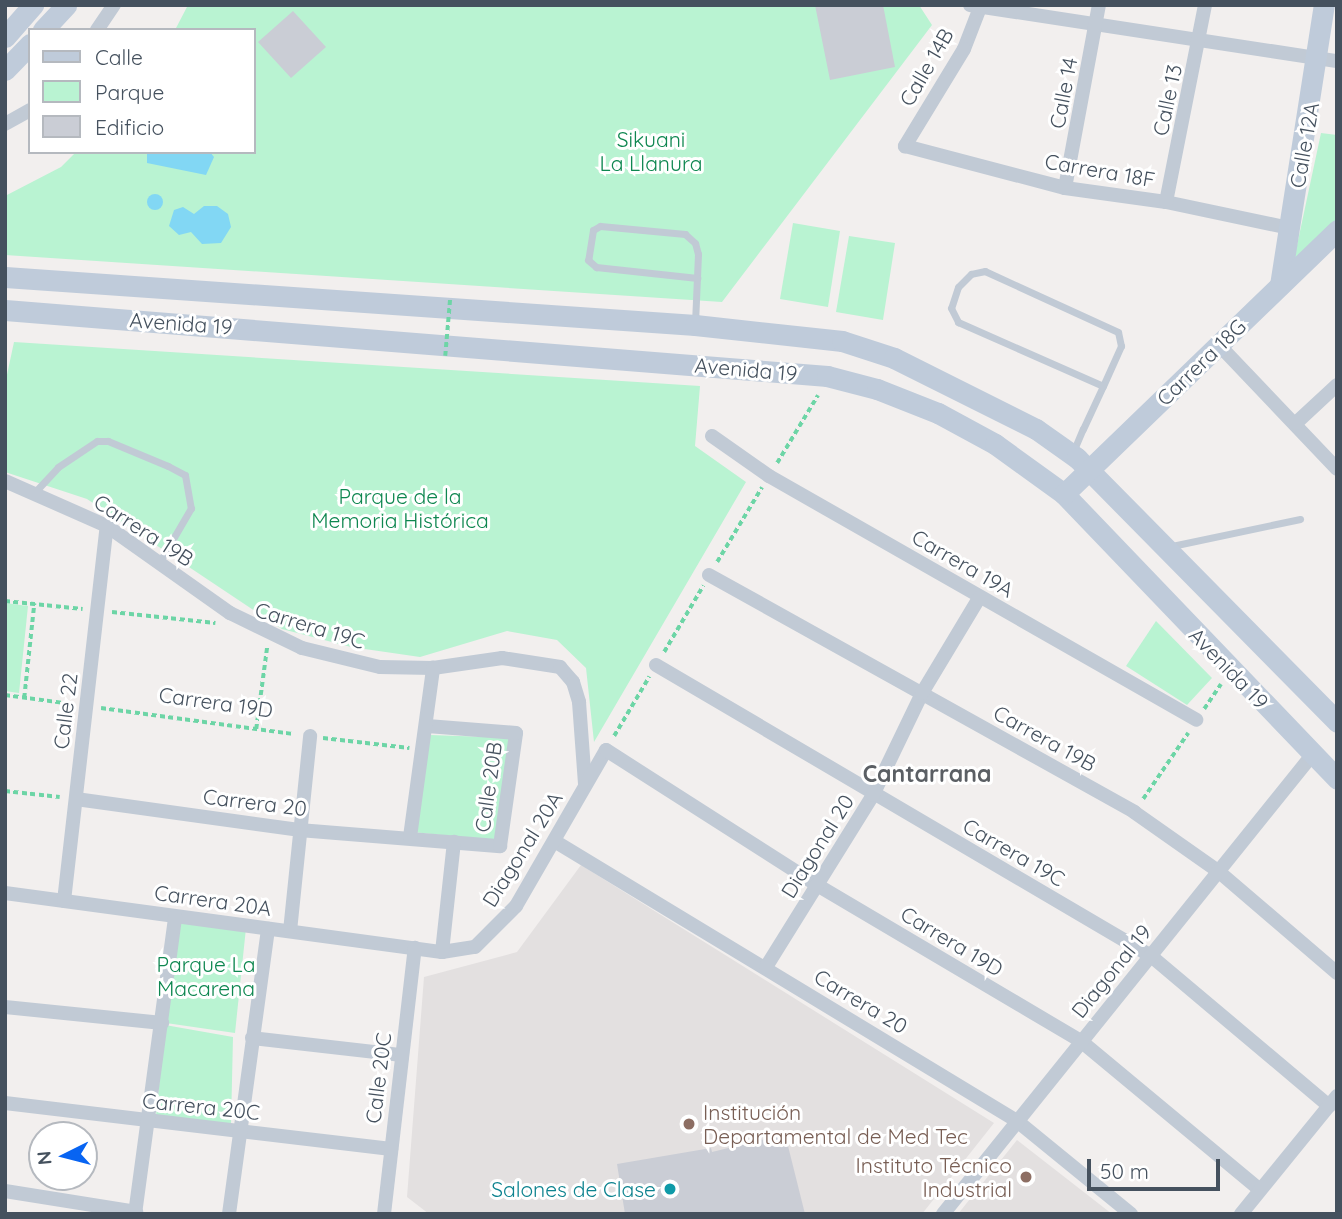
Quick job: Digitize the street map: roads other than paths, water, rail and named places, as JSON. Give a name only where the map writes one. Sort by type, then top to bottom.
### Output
[{"type":"main road","points":[[5,37],[33,5]]},
{"type":"main road","points":[[45,28],[66,5]]},
{"type":"main road","name":"Calle 12A","points":[[1280,285],[1289,228],[1328,60],[1324,5]]},
{"type":"main road","points":[[5,70],[28,46]]},
{"type":"main road","name":"Carrera 18G","points":[[1064,494],[1337,230]]},
{"type":"main road","name":"Avenida 19","points":[[5,277],[695,326],[842,341],[894,358],[1036,429],[1090,468],[1337,722]]},
{"type":"main road","name":"Avenida 19","points":[[5,310],[827,376],[938,413],[1019,459],[1064,494],[1337,779]]},
{"type":"street","points":[[98,28],[114,5]]},
{"type":"street","name":"Calle 14","points":[[1065,188],[1098,23],[1099,5]]},
{"type":"street","name":"Calle 13","points":[[1166,202],[1201,38],[1205,5]]},
{"type":"street","points":[[977,6],[1201,38],[1328,60]]},
{"type":"street","name":"Calle 14B","points":[[905,146],[964,49],[977,6]]},
{"type":"street","points":[[5,124],[28,111]]},
{"type":"street","name":"Carrera 18F","points":[[905,146],[1065,188],[1166,202],[1289,228]]},
{"type":"street","points":[[1219,345],[1337,469]]},
{"type":"street","points":[[1296,423],[1337,385]]},
{"type":"street","name":"Carrera 19A","points":[[712,436],[768,476],[1196,720]]},
{"type":"street","name":"Carrera 19B","points":[[5,481],[107,526],[253,627]]},
{"type":"street","name":"Calle 22","points":[[64,901],[107,526]]},
{"type":"street","name":"Carrera 19B","points":[[709,575],[1134,812],[1219,871],[1337,973]]},
{"type":"street","name":"Diagonal 20","points":[[766,967],[873,794],[922,693],[979,598]]},
{"type":"street","name":"Carrera 19C","points":[[253,627],[269,635],[354,663],[433,668],[502,658],[543,663],[567,672],[583,722],[585,786]]},
{"type":"street","name":"Carrera 19C","points":[[656,665],[1151,956],[1333,1101]]},
{"type":"street","points":[[410,837],[428,726],[433,668]]},
{"type":"street","name":"Calle 20B","points":[[428,726],[516,733],[500,846]]},
{"type":"street","points":[[290,931],[310,736]]},
{"type":"street","name":"Diagonal 20A","points":[[415,948],[442,952],[475,947],[497,928],[556,842],[606,750]]},
{"type":"street","name":"Carrera 19D","points":[[606,750],[817,885],[1082,1042],[1260,1190]]},
{"type":"street","name":"Diagonal 19","points":[[943,1214],[1313,754]]},
{"type":"street","name":"Carrera 20","points":[[76,799],[299,830],[500,846]]},
{"type":"street","name":"Calle 20B","points":[[442,952],[454,842]]},
{"type":"street","name":"Carrera 20","points":[[556,842],[1017,1121],[1131,1214]]},
{"type":"street","name":"Carrera 20A","points":[[5,893],[415,948]]},
{"type":"street","points":[[5,1191],[136,1213],[175,917]]},
{"type":"street","points":[[229,1214],[238,1131],[268,929]]},
{"type":"street","name":"Calle 20C","points":[[384,1214],[415,948]]},
{"type":"street","points":[[5,1007],[162,1023]]},
{"type":"street","points":[[252,1038],[402,1055]]},
{"type":"street","points":[[1241,1214],[1333,1101]]},
{"type":"street","name":"Carrera 20C","points":[[5,1103],[391,1149]]},
{"type":"lane","points":[[695,326],[697,278],[695,243],[685,234],[600,226],[593,230],[588,260],[596,267],[697,278]]},
{"type":"lane","points":[[1072,454],[1103,386],[1121,346],[1113,327],[985,271],[971,274],[958,287],[951,308],[958,322],[1103,386]]},
{"type":"lane","points":[[34,493],[58,467],[97,441],[108,441],[169,466],[185,475],[191,508],[159,563]]},
{"type":"lane","points":[[1166,547],[1300,519]]},
{"type":"water","points":[[147,154],[212,154],[214,157],[206,175],[147,163]]},
{"type":"water","points":[[152,194],[158,194],[163,202],[161,208],[152,210],[147,205],[147,199]]},
{"type":"water","points":[[204,206],[217,206],[228,214],[231,227],[221,243],[202,244],[191,232],[179,235],[169,226],[174,210],[183,207],[194,214]]},
{"type":"place","name":"Institución Departamental de Med Tec","points":[[689,1124]]},
{"type":"place","name":"Instituto Técnico Industrial","points":[[1026,1177]]},
{"type":"place","name":"Salones de Clase","points":[[670,1189]]},
{"type":"district","name":"Cantarrana","points":[[927,774]]},
{"type":"park label","name":"Sikuani La Llanura","points":[[651,151]]},
{"type":"park label","name":"Parque de la Memoria Histórica","points":[[400,508]]},
{"type":"park label","name":"Parque La Macarena","points":[[206,976]]}]
